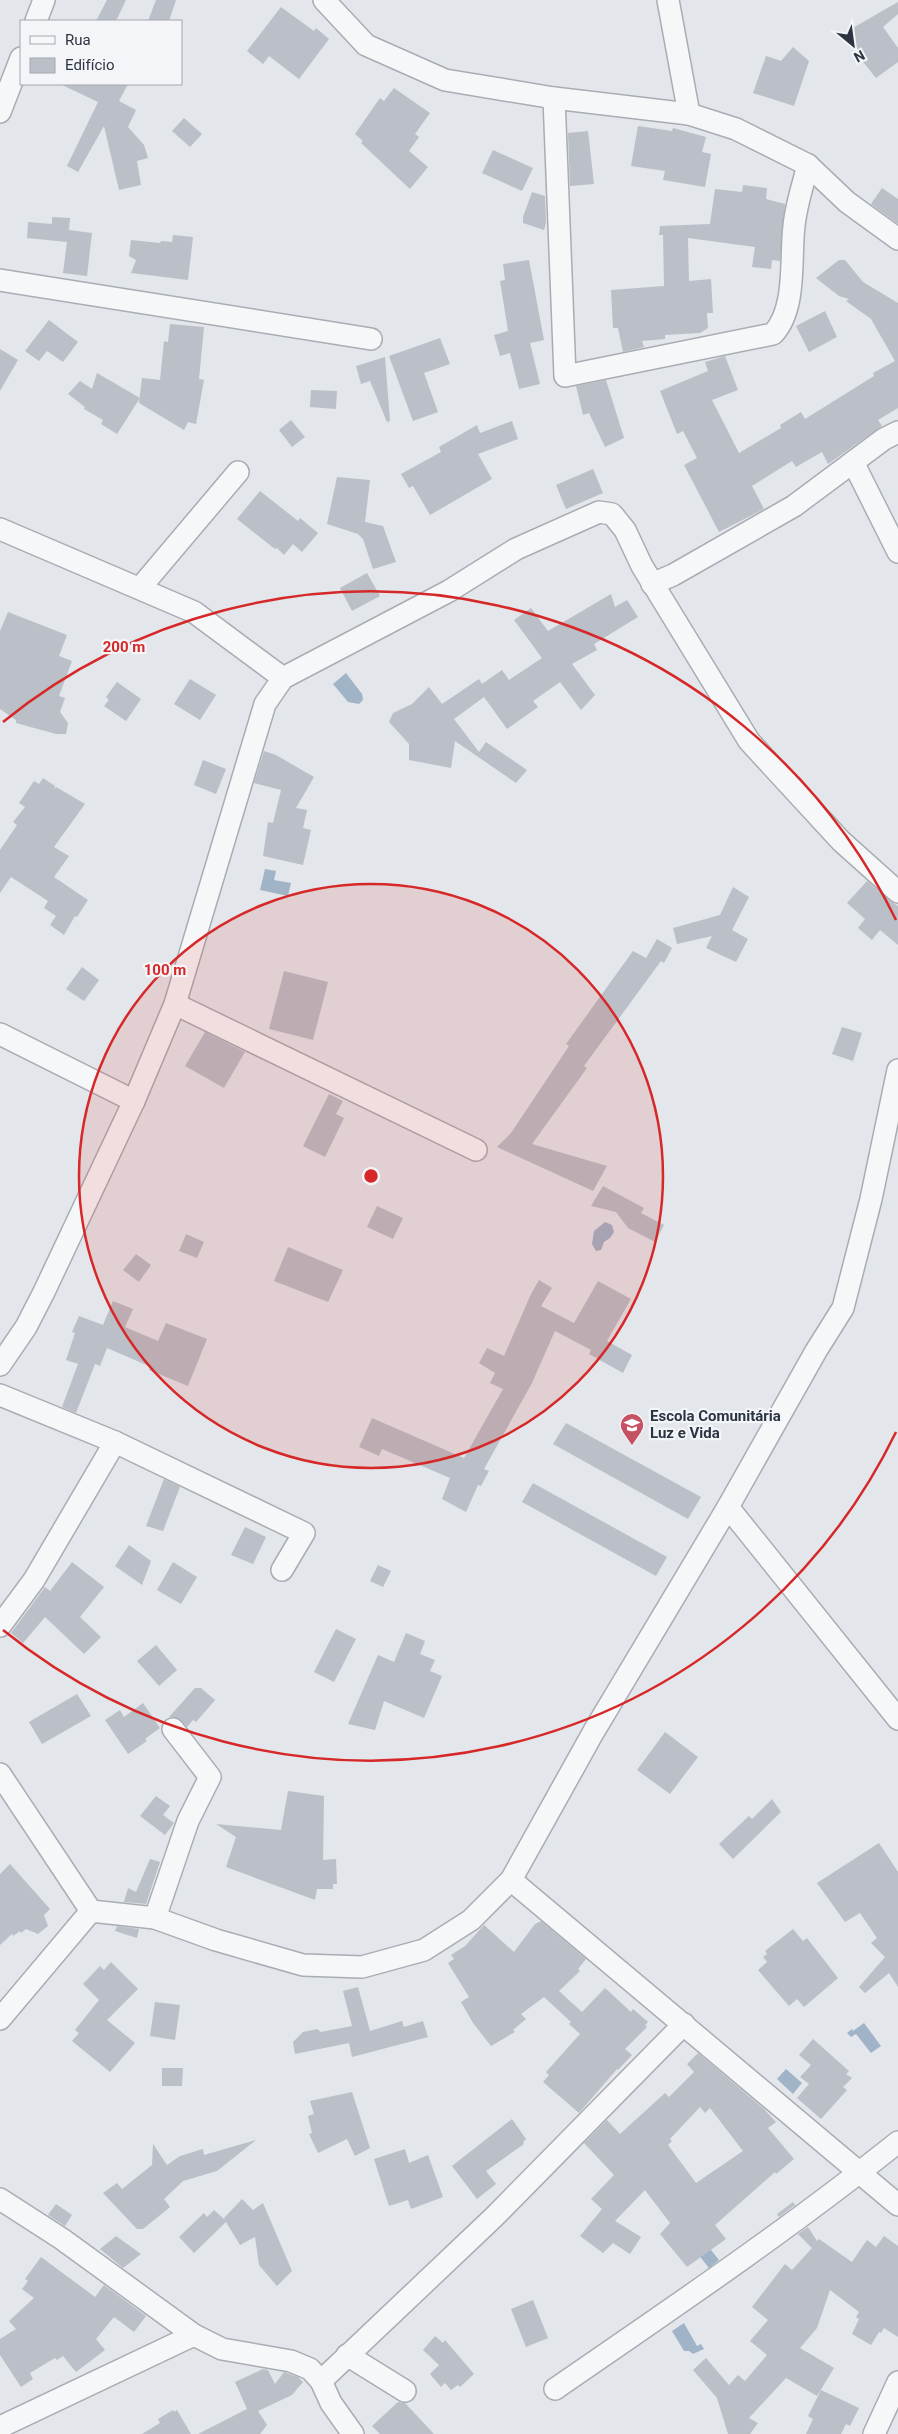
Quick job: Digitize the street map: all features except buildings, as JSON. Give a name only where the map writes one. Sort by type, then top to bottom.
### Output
[{"type":"street","points":[[36,20],[44,0]]},
{"type":"street","points":[[324,0],[366,45],[445,80],[554,98],[689,114],[736,129],[808,165],[847,202],[898,240]]},
{"type":"street","points":[[668,0],[689,114]]},
{"type":"street","points":[[0,112],[20,61]]},
{"type":"street","points":[[554,98],[565,376],[773,334],[779,328],[785,315],[792,274],[791,254],[794,223],[808,165]]},
{"type":"street","points":[[0,280],[371,339]]},
{"type":"street","points":[[652,584],[673,575],[794,506],[852,462],[898,432]]},
{"type":"street","points":[[852,462],[898,552]]},
{"type":"street","points":[[140,588],[238,472]]},
{"type":"street","points":[[0,1365],[26,1327],[44,1292],[134,1101],[175,1004],[264,704],[283,678],[450,591],[516,549],[599,512],[612,514],[625,530],[652,584],[749,741],[841,841],[898,892]]},
{"type":"street","points":[[0,529],[194,612],[283,678]]},
{"type":"street","points":[[175,1004],[476,1150]]},
{"type":"street","points":[[0,1034],[134,1101]]},
{"type":"street","points":[[91,1911],[155,1918],[216,1940],[303,1965],[362,1967],[424,1950],[471,1920],[512,1880],[594,1731],[728,1507],[816,1351],[843,1308],[871,1199],[898,1070]]},
{"type":"street","points":[[0,1394],[115,1442],[304,1533],[282,1570]]},
{"type":"street","points":[[0,1626],[34,1580],[115,1442]]},
{"type":"street","points":[[728,1507],[898,1719]]},
{"type":"street","points":[[155,1918],[188,1821],[210,1776],[173,1729]]},
{"type":"street","points":[[0,1774],[91,1911]]},
{"type":"street","points":[[512,1880],[898,2205]]},
{"type":"street","points":[[0,2019],[91,1911]]},
{"type":"street","points":[[321,2381],[494,2217],[684,2024]]},
{"type":"street","points":[[555,2388],[722,2274],[860,2173],[898,2142]]},
{"type":"street","points":[[0,2199],[62,2239],[194,2335],[222,2349],[291,2361],[310,2369],[321,2381],[331,2403],[353,2434]]},
{"type":"street","points":[[0,2427],[194,2335]]},
{"type":"street","points":[[347,2355],[406,2391]]},
{"type":"street","points":[[884,2427],[898,2382]]},
{"type":"water","points":[[346,673],[362,694],[363,700],[359,704],[348,702],[333,684]]},
{"type":"water","points":[[265,869],[276,871],[274,880],[291,883],[288,896],[260,890]]},
{"type":"water","points":[[605,1222],[612,1225],[614,1232],[604,1242],[601,1250],[596,1251],[592,1244],[594,1231]]},
{"type":"water","points":[[864,2023],[881,2046],[871,2053],[856,2034],[851,2037],[847,2033]]},
{"type":"water","points":[[786,2069],[802,2083],[793,2094],[777,2079]]},
{"type":"water","points":[[703,2240],[719,2260],[709,2268],[693,2248]]},
{"type":"water","points":[[684,2323],[697,2346],[701,2344],[704,2349],[693,2354],[689,2351],[684,2351],[672,2331]]},
{"type":"place","name":"Escola Comunitária Luz e Vida","points":[[632,1446]]}]
